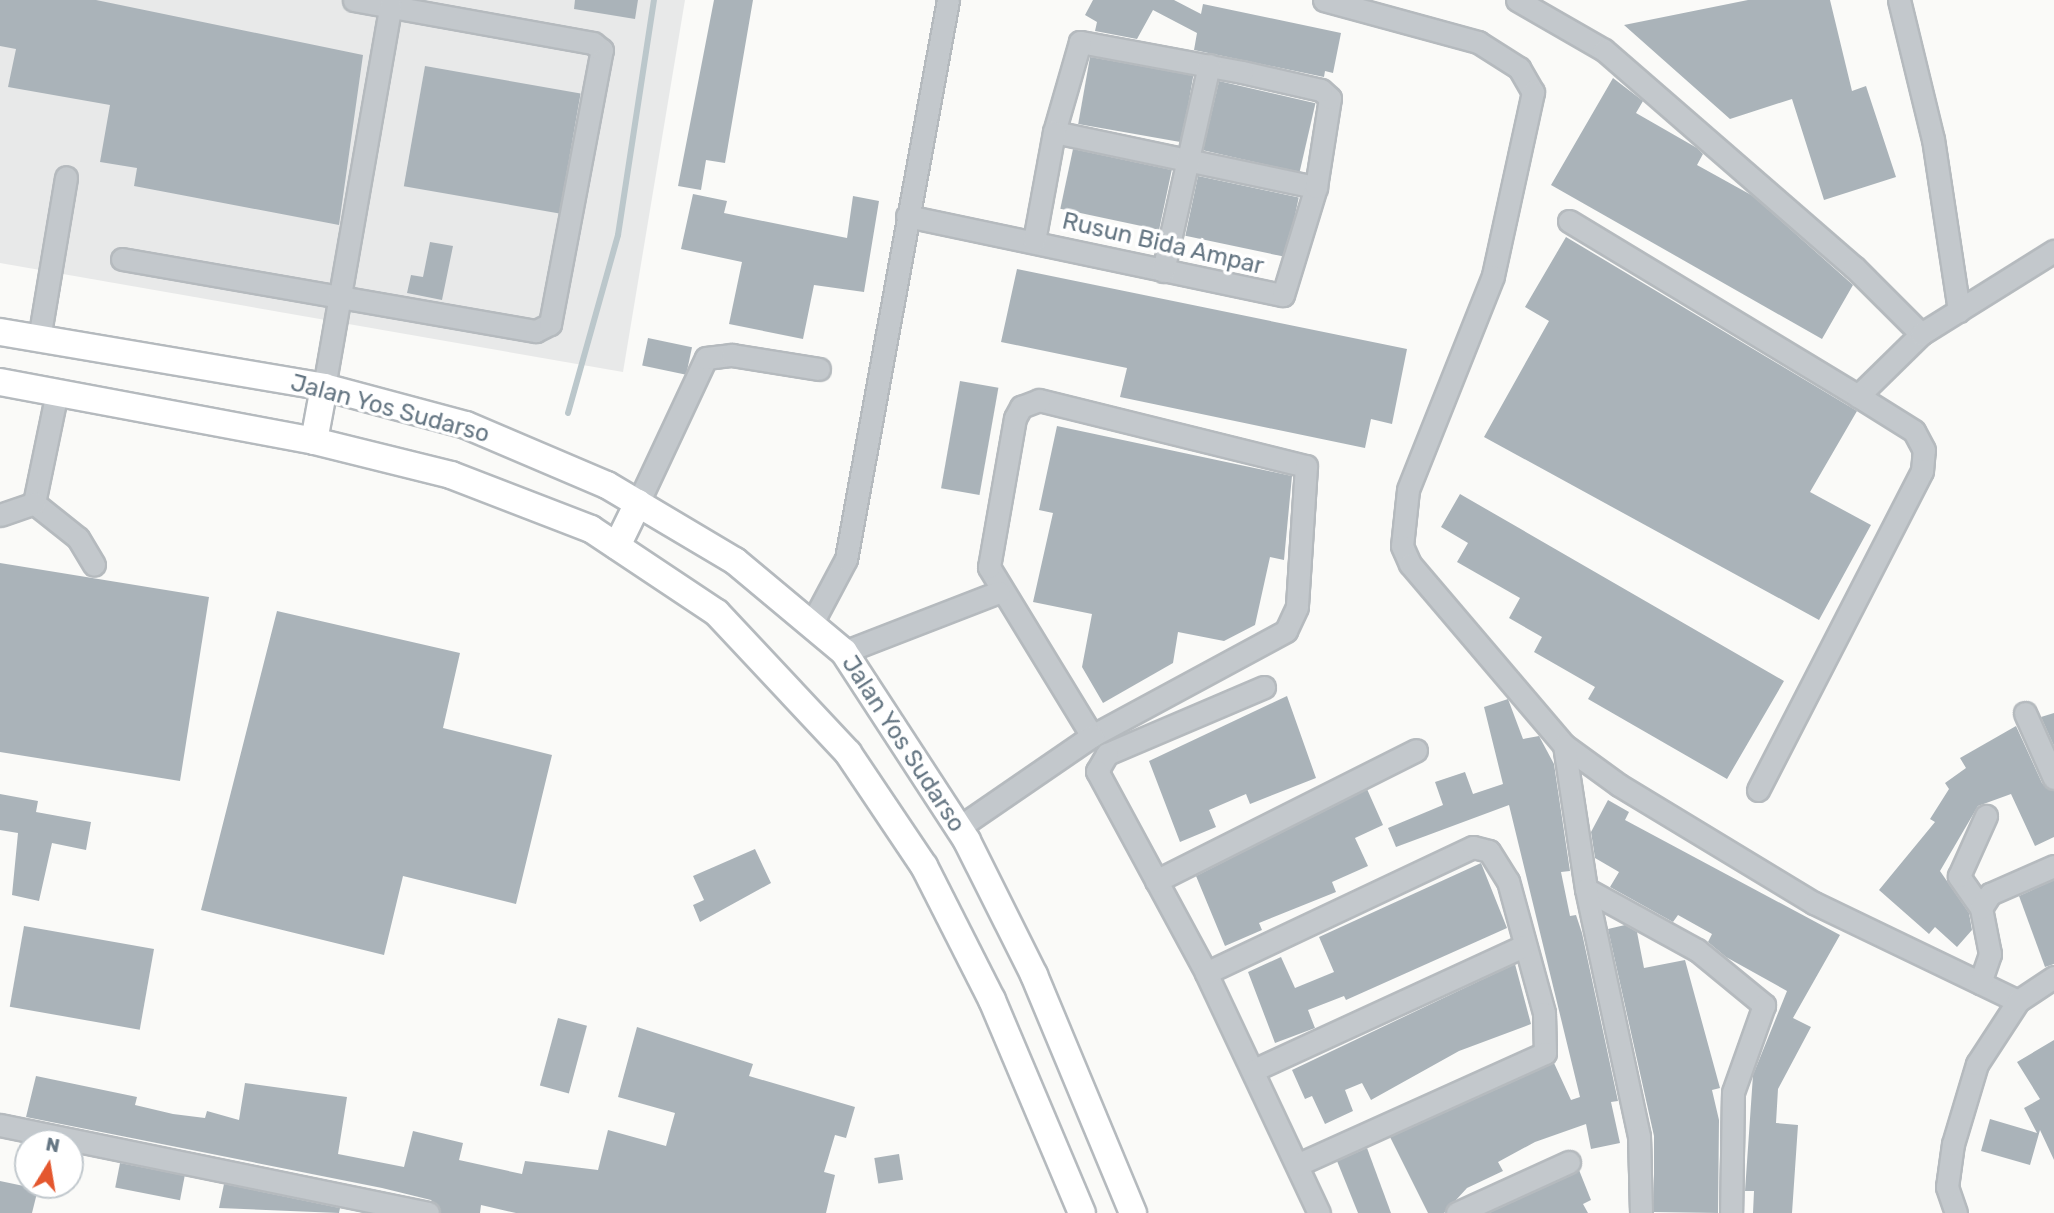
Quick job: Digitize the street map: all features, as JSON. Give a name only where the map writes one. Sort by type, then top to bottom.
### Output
[{"type":"main road","name":"Jalan Yos Sudarso","points":[[0,332],[324,387],[467,425],[638,503],[736,561],[844,652],[958,828],[1034,975],[1133,1213]]},
{"type":"main road","name":"Jalan Yos Sudarso","points":[[0,382],[314,441],[451,475],[591,529],[717,613],[848,752],[924,866],[992,1000],[1082,1213]]},
{"type":"main road","points":[[314,441],[324,387]]},
{"type":"main road","points":[[617,546],[638,503]]},
{"type":"street","points":[[122,259],[546,328],[553,317],[603,56],[593,43],[354,0]]},
{"type":"street","points":[[812,623],[846,559],[948,0]]},
{"type":"street","points":[[1324,0],[1478,42],[1530,81],[1530,112],[1506,232],[1417,462],[1402,546],[1410,564],[1564,745],[1814,903],[2018,1001]]},
{"type":"street","points":[[1517,0],[1604,50],[1854,267],[1921,334]]},
{"type":"street","points":[[1899,0],[1933,139],[1959,311]]},
{"type":"street","points":[[324,387],[390,7]]},
{"type":"street","name":"Rusun Bida Ampar","points":[[907,216],[1283,295],[1316,187],[1327,93],[1209,65],[1080,43],[1054,132],[1034,241]]},
{"type":"street","points":[[1163,271],[1209,65]]},
{"type":"street","points":[[1054,132],[1316,187]]},
{"type":"street","points":[[39,339],[66,177]]},
{"type":"street","points":[[1569,221],[1914,431],[1924,450],[1922,471],[1758,790]]},
{"type":"street","points":[[1858,396],[1921,334],[2054,251]]},
{"type":"street","points":[[638,503],[706,358],[732,355],[819,369]]},
{"type":"street","points":[[34,503],[57,392]]},
{"type":"street","points":[[958,828],[1092,736],[1286,631],[1297,607],[1306,466],[1052,403],[1029,403],[1015,418],[991,541],[989,567],[999,592],[1092,736]]},
{"type":"street","points":[[0,515],[34,503]]},
{"type":"street","points":[[34,503],[78,538],[94,565]]},
{"type":"street","points":[[844,652],[999,592]]},
{"type":"street","points":[[1264,687],[1100,762],[1100,784],[1206,973],[1254,1070],[1319,1213]]},
{"type":"street","points":[[2025,713],[2054,778]]},
{"type":"street","points":[[1564,745],[1586,889],[1639,1136],[1641,1213]]},
{"type":"street","points":[[1156,881],[1416,750]]},
{"type":"street","points":[[1980,983],[1990,954],[1981,908],[1959,876],[1986,816]]},
{"type":"street","points":[[1206,973],[1473,847],[1489,851],[1508,881],[1523,946],[1545,1021],[1547,1048],[1539,1059],[1297,1165]]},
{"type":"street","points":[[1981,908],[1990,894],[2054,866]]},
{"type":"street","points":[[1586,889],[1697,950],[1762,1000],[1763,1014],[1733,1092],[1731,1213]]},
{"type":"street","points":[[1254,1070],[1523,946]]},
{"type":"street","points":[[1956,1213],[1947,1187],[1964,1104],[1977,1064],[2018,1001],[2054,977]]},
{"type":"street","points":[[0,1125],[428,1213]]},
{"type":"street","points":[[1457,1213],[1569,1162]]},
{"type":"shaded area","points":[[0,0],[685,0],[623,372],[0,263]]},
{"type":"building","points":[[0,0],[96,0],[363,55],[339,225],[134,186],[137,168],[100,162],[110,105],[8,87],[16,49],[0,46]]},
{"type":"building","points":[[575,0],[638,0],[635,19],[574,9]]},
{"type":"building","points":[[714,0],[753,0],[725,163],[706,160],[701,190],[678,186]]},
{"type":"building","points":[[1093,0],[1174,0],[1201,14],[1203,4],[1341,33],[1333,73],[1325,71],[1324,77],[1194,50],[1197,33],[1153,10],[1137,39],[1095,31],[1097,22],[1085,15]]},
{"type":"building","points":[[1748,0],[1830,0],[1852,91],[1866,86],[1896,177],[1824,200],[1792,99],[1730,119],[1624,25]]},
{"type":"building","points":[[1090,57],[1193,75],[1182,142],[1078,124]]},
{"type":"building","points":[[425,66],[581,93],[559,214],[404,186]]},
{"type":"building","points":[[1613,78],[1643,101],[1636,113],[1697,148],[1703,154],[1697,165],[1753,196],[1853,285],[1822,339],[1551,185]]},
{"type":"building","points":[[1219,81],[1315,103],[1299,172],[1203,150]]},
{"type":"building","points":[[1073,149],[1172,170],[1159,230],[1060,209]]},
{"type":"building","points":[[1198,176],[1299,197],[1286,257],[1185,236]]},
{"type":"building","points":[[693,194],[727,201],[724,213],[847,238],[853,196],[879,201],[864,292],[814,285],[803,339],[729,324],[742,262],[681,249]]},
{"type":"building","points":[[1566,237],[1857,411],[1810,492],[1871,525],[1819,620],[1484,437],[1549,321],[1525,307]]},
{"type":"building","points":[[430,242],[453,246],[442,300],[407,293],[411,275],[423,277]]},
{"type":"building","points":[[1017,269],[1407,349],[1392,424],[1371,419],[1365,448],[1120,397],[1127,368],[1001,342]]},
{"type":"building","points":[[648,338],[692,347],[686,375],[642,365]]},
{"type":"building","points":[[960,381],[998,388],[979,495],[941,488]]},
{"type":"building","points":[[1057,426],[1292,476],[1284,560],[1270,557],[1255,625],[1224,641],[1178,632],[1173,663],[1103,703],[1082,667],[1092,614],[1033,602],[1053,513],[1039,510]]},
{"type":"building","points":[[1460,494],[1784,681],[1727,779],[1588,699],[1595,687],[1534,652],[1542,637],[1509,618],[1520,598],[1457,562],[1468,543],[1441,527]]},
{"type":"building","points":[[0,563],[209,597],[180,781],[0,752]]},
{"type":"building","points":[[277,611],[460,653],[443,728],[552,755],[516,904],[403,876],[384,955],[201,910]]},
{"type":"building","points":[[1287,696],[1316,778],[1250,804],[1246,794],[1209,810],[1216,827],[1180,842],[1149,761]]},
{"type":"building","points":[[1508,699],[1523,739],[1539,736],[1554,764],[1570,871],[1561,872],[1570,916],[1576,915],[1582,933],[1618,1101],[1611,1102],[1620,1143],[1591,1149],[1586,1124],[1535,1142],[1498,1162],[1503,1171],[1467,1188],[1444,1213],[1428,1213],[1390,1137],[1554,1063],[1571,1100],[1580,1097],[1509,805],[1396,847],[1388,828],[1443,805],[1435,782],[1465,772],[1473,794],[1503,784],[1484,707]]},
{"type":"building","points":[[2054,713],[2054,746],[2041,717]]},
{"type":"building","points":[[2016,726],[2042,783],[2054,791],[2054,837],[2035,846],[2011,794],[1978,806],[1940,871],[1969,913],[1972,930],[1957,947],[1935,927],[1929,934],[1879,890],[1935,822],[1930,819],[1949,789],[1945,783],[1966,768],[1960,758]]},
{"type":"building","points":[[1367,789],[1383,825],[1355,838],[1368,866],[1332,882],[1336,892],[1259,923],[1262,930],[1225,946],[1196,876]]},
{"type":"building","points":[[0,794],[38,801],[36,812],[91,822],[86,850],[52,843],[39,901],[12,895],[18,833],[0,830]]},
{"type":"building","points":[[1608,800],[1629,812],[1625,820],[1840,935],[1793,1018],[1811,1027],[1778,1089],[1776,1123],[1798,1125],[1792,1213],[1753,1213],[1754,1191],[1745,1191],[1753,1075],[1787,991],[1726,957],[1708,942],[1712,934],[1678,915],[1673,922],[1610,887],[1619,872],[1595,858],[1591,832]]},
{"type":"building","points":[[755,849],[771,883],[700,922],[693,905],[704,900],[693,876]]},
{"type":"building","points":[[1481,863],[1507,928],[1346,1000],[1344,996],[1308,1010],[1315,1028],[1275,1043],[1248,972],[1281,957],[1295,988],[1334,972],[1319,937]]},
{"type":"building","points":[[2054,880],[2054,964],[2045,967],[2019,896]]},
{"type":"building","points":[[1625,925],[1637,932],[1644,968],[1685,960],[1720,1088],[1712,1090],[1719,1120],[1718,1213],[1654,1212],[1654,1136],[1608,929]]},
{"type":"building","points":[[24,926],[154,949],[140,1030],[10,1007]]},
{"type":"building","points":[[1515,964],[1531,1024],[1459,1051],[1371,1100],[1362,1083],[1345,1090],[1353,1111],[1325,1124],[1312,1096],[1305,1099],[1292,1070]]},
{"type":"building","points":[[558,1018],[587,1026],[569,1093],[540,1086]]},
{"type":"building","points":[[637,1027],[753,1064],[749,1076],[855,1107],[846,1138],[835,1135],[824,1172],[835,1175],[826,1213],[516,1213],[481,1205],[480,1213],[441,1213],[431,1200],[382,1188],[26,1117],[36,1076],[137,1097],[135,1105],[173,1114],[205,1118],[207,1111],[239,1120],[245,1083],[347,1097],[338,1154],[404,1167],[413,1131],[463,1143],[459,1160],[522,1174],[525,1161],[598,1170],[608,1130],[666,1146],[675,1113],[618,1097]]},
{"type":"building","points":[[2054,1040],[2054,1160],[2040,1130],[2030,1165],[1981,1151],[1990,1119],[2037,1133],[2024,1108],[2040,1099],[2017,1062]]},
{"type":"building","points":[[1367,1148],[1391,1213],[1358,1213],[1337,1161]]},
{"type":"building","points":[[899,1154],[903,1180],[878,1184],[874,1158]]},
{"type":"building","points":[[120,1163],[185,1176],[180,1200],[115,1188]]},
{"type":"building","points":[[1579,1170],[1591,1200],[1583,1204],[1588,1213],[1489,1213]]},
{"type":"building","points":[[0,1181],[14,1184],[14,1199],[36,1199],[32,1213],[0,1213]]},
{"type":"building","points":[[224,1184],[340,1208],[339,1213],[219,1208]]},
{"type":"waterway","points":[[568,413],[618,235],[654,0]]}]
